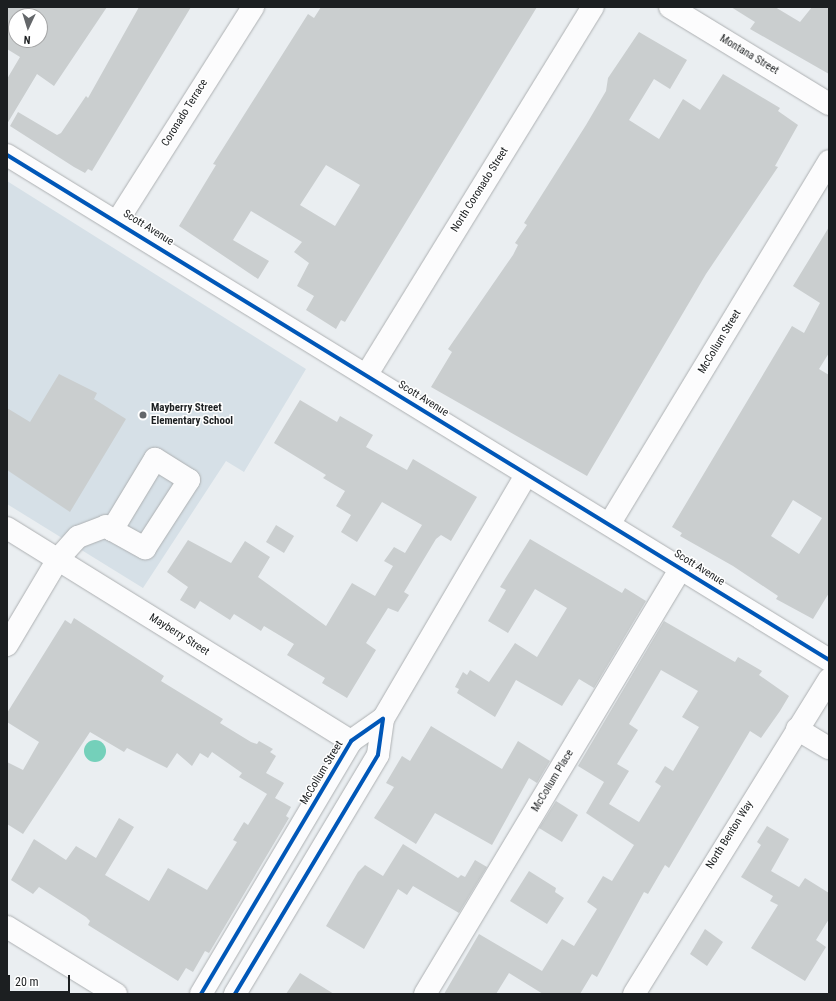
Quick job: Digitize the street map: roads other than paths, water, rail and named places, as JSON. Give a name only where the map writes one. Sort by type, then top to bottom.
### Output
[{"type":"street","name":"Coronado Terrace","points":[[118,220],[253,7]]},
{"type":"street","name":"North Coronado Street","points":[[367,374],[593,7]]},
{"type":"street","name":"Montana Street","points":[[670,7],[829,104]]},
{"type":"street","name":"Scott Avenue","points":[[7,155],[118,220],[367,374],[526,475],[610,523],[829,660]]},
{"type":"street","name":"McCollum Street","points":[[610,523],[829,161]]},
{"type":"street","name":"McCollum Street","points":[[234,994],[378,755],[383,719],[526,475]]},
{"type":"street","points":[[7,645],[58,560],[78,537],[106,526],[112,530]]},
{"type":"street","name":"Mayberry Street","points":[[7,528],[351,742]]},
{"type":"street","name":"McCollum Place","points":[[425,994],[681,568]]},
{"type":"street","name":"North Benton Way","points":[[634,994],[829,679]]},
{"type":"street","name":"McCollum Street","points":[[201,994],[351,742],[383,719]]},
{"type":"street","points":[[797,729],[829,748]]},
{"type":"street","points":[[7,927],[116,994]]},
{"type":"place","name":"Mayberry Street Elementary School","points":[[143,415]]}]
